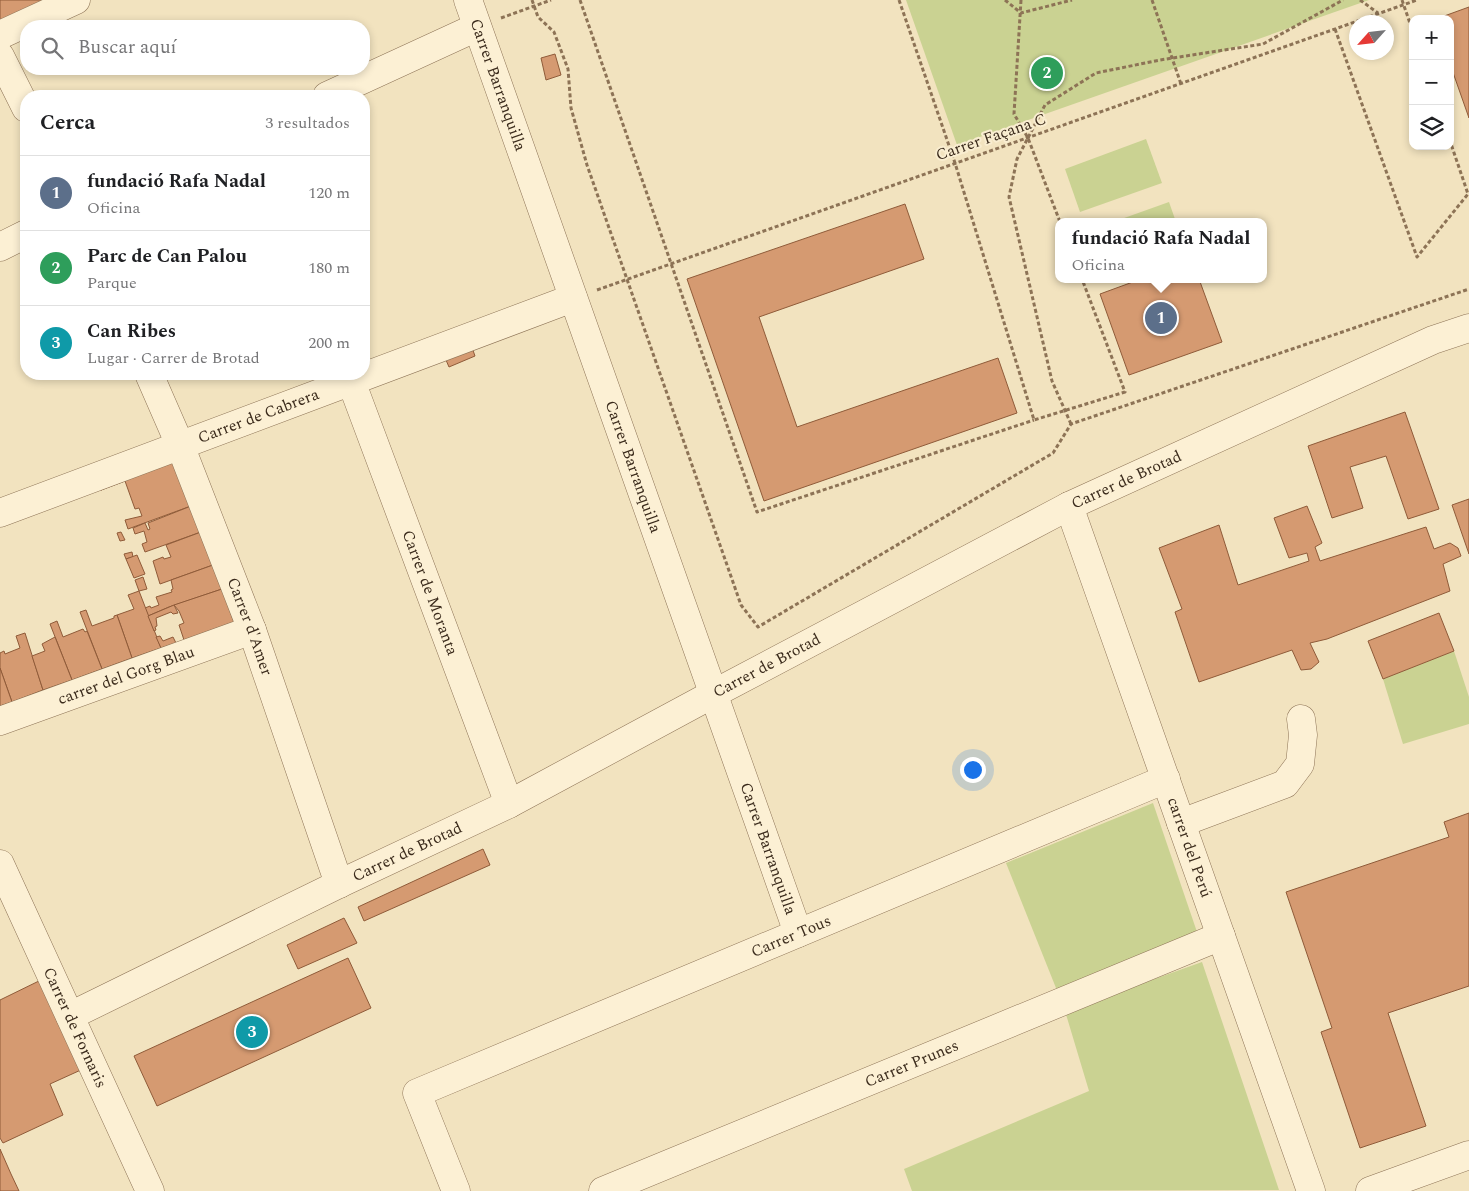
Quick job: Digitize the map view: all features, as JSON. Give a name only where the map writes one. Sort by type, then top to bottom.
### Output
[{"type":"street","points":[[33,20],[76,0]]},
{"type":"street","name":"Carrer Barranquilla","points":[[468,0],[798,933]]},
{"type":"street","points":[[0,35],[20,26]]},
{"type":"street","points":[[340,90],[477,27]]},
{"type":"street","points":[[0,56],[20,96]]},
{"type":"street","points":[[0,247],[20,237]]},
{"type":"street","name":"Carrer de Cabrera","points":[[370,374],[573,298]]},
{"type":"street","name":"Carrer de Brotad","points":[[70,1016],[509,804],[1070,506],[1433,340],[1469,328]]},
{"type":"street","name":"Carrer d'Amer","points":[[152,380],[180,445],[252,630],[340,884]]},
{"type":"street","name":"Carrer de Cabrera","points":[[0,512],[352,381]]},
{"type":"street","name":"Carrer de Moranta","points":[[352,381],[509,804]]},
{"type":"street","name":"carrer del Perú","points":[[1070,506],[1311,1191]]},
{"type":"street","name":"carrer del Gorg Blau","points":[[0,720],[252,630]]},
{"type":"street","points":[[1181,823],[1285,784],[1300,764],[1303,735],[1301,719]]},
{"type":"street","name":"Carrer Tous","points":[[456,1191],[417,1093],[1166,779]]},
{"type":"street","name":"Carrer de Fornaris","points":[[2,872],[150,1191]]},
{"type":"street","name":"Carrer Prunes","points":[[603,1191],[1221,936]]},
{"type":"street","points":[[1370,1191],[1469,1155]]},
{"type":"path","points":[[532,0],[538,17],[554,32],[568,68],[571,108],[587,165],[741,605],[758,627],[1053,453],[1070,424],[1469,289]]},
{"type":"path","points":[[477,27],[551,0]]},
{"type":"path","points":[[580,0],[757,512],[1034,420],[1125,392],[1084,283]]},
{"type":"path","points":[[899,0],[955,163],[1034,420]]},
{"type":"path","points":[[1005,0],[1020,13]]},
{"type":"path","points":[[1022,0],[1014,114],[1028,138],[1058,218]]},
{"type":"path","points":[[1020,13],[1072,0]]},
{"type":"path","points":[[1152,0],[1181,84]]},
{"type":"path","points":[[1070,424],[1052,382],[1009,197],[1017,159],[1045,105],[1096,73],[1172,58],[1263,44],[1343,0]]},
{"type":"path","points":[[1360,0],[1379,14]]},
{"type":"path","points":[[1402,0],[1409,20]]},
{"type":"path","name":"Carrer Façana C","points":[[573,298],[1417,0]]},
{"type":"path","points":[[1335,29],[1418,257],[1468,194],[1453,150]]},
{"type":"green space","points":[[906,0],[1369,0],[957,145]]},
{"type":"green space","points":[[1146,139],[1162,183],[1080,212],[1065,169]]},
{"type":"green space","points":[[1169,202],[1175,218],[1124,218]]},
{"type":"green space","points":[[1454,651],[1469,697],[1469,724],[1403,744],[1383,679]]},
{"type":"green space","points":[[1153,803],[1197,932],[1058,993],[1006,863]]},
{"type":"green space","points":[[1202,962],[1279,1190],[912,1191],[904,1169],[1089,1091],[1065,1011]]},
{"type":"building","points":[[0,0],[47,0],[0,22]]},
{"type":"building","points":[[1469,7],[1469,118],[1454,75],[1454,15],[1447,15]]},
{"type":"building","points":[[555,54],[561,75],[546,80],[541,58]]},
{"type":"building","points":[[905,204],[924,259],[759,317],[797,427],[998,358],[1017,413],[764,501],[687,279]]},
{"type":"building","points":[[1130,283],[1200,283],[1222,342],[1129,375],[1100,294]]},
{"type":"building","points":[[470,342],[475,356],[449,367],[443,353]]},
{"type":"building","points":[[1405,412],[1439,509],[1408,519],[1386,456],[1350,467],[1363,508],[1332,518],[1308,446]]},
{"type":"building","points":[[172,455],[191,506],[128,529],[125,520],[142,516],[139,508],[135,509],[125,481],[101,490]]},
{"type":"building","points":[[1469,499],[1469,554],[1452,505]]},
{"type":"building","points":[[191,506],[201,532],[145,552],[142,544],[147,542],[144,531],[135,534],[133,528],[145,523],[148,530],[150,529],[148,523]]},
{"type":"building","points":[[1307,506],[1322,543],[1315,547],[1320,561],[1426,527],[1434,549],[1450,543],[1458,548],[1461,556],[1443,564],[1450,591],[1327,639],[1310,643],[1319,662],[1311,669],[1301,670],[1292,650],[1199,682],[1175,612],[1182,609],[1159,548],[1219,525],[1238,585],[1309,561],[1307,553],[1289,558],[1274,518]]},
{"type":"building","points":[[121,532],[125,540],[120,541],[117,533]]},
{"type":"building","points":[[201,532],[213,565],[160,584],[153,561],[163,557],[164,559],[171,557],[166,545]]},
{"type":"building","points":[[132,552],[133,557],[126,559],[124,554]]},
{"type":"building","points":[[137,555],[145,574],[134,578],[126,559]]},
{"type":"building","points":[[213,565],[222,589],[148,616],[145,608],[159,605],[156,597],[172,592],[171,580]]},
{"type":"building","points":[[143,577],[147,589],[139,591],[135,580]]},
{"type":"building","points":[[222,589],[234,622],[184,640],[179,625],[184,623],[174,605]]},
{"type":"building","points":[[139,591],[161,648],[132,658],[117,615],[134,609],[128,595]]},
{"type":"building","points":[[174,605],[178,613],[173,614],[171,612],[156,618],[157,626],[154,631],[148,616]]},
{"type":"building","points":[[86,610],[92,626],[114,618],[117,615],[132,658],[102,669],[80,612]]},
{"type":"building","points":[[1439,613],[1454,651],[1383,679],[1368,641]]},
{"type":"building","points":[[57,621],[63,637],[83,629],[85,632],[87,631],[102,669],[72,680],[50,624]]},
{"type":"building","points":[[25,633],[43,690],[12,702],[0,668],[0,653],[4,651],[5,654],[20,648],[16,636]]},
{"type":"building","points":[[160,636],[163,641],[173,637],[176,643],[161,648],[156,637]]},
{"type":"building","points":[[55,637],[72,680],[43,690],[32,656],[45,651],[42,644]]},
{"type":"building","points":[[0,668],[12,702],[0,706]]},
{"type":"building","points":[[1469,813],[1469,986],[1388,1013],[1426,1126],[1360,1148],[1321,1032],[1332,1028],[1286,892],[1449,837],[1444,822]]},
{"type":"building","points":[[483,849],[490,865],[364,921],[358,907]]},
{"type":"building","points":[[344,918],[357,943],[298,969],[287,945]]},
{"type":"building","points":[[348,958],[371,1008],[157,1106],[134,1056]]},
{"type":"building","points":[[43,979],[83,1069],[50,1084],[63,1115],[3,1143],[0,1138],[0,1000]]},
{"type":"building","points":[[0,1149],[11,1174],[19,1191],[0,1191]]},
{"type":"place","name":"Parc de Can Palou","points":[[1047,73]]},
{"type":"place","name":"fundació Rafa Nadal","points":[[1161,318]]},
{"type":"place","name":"Can Ribes","points":[[252,1032]]}]
